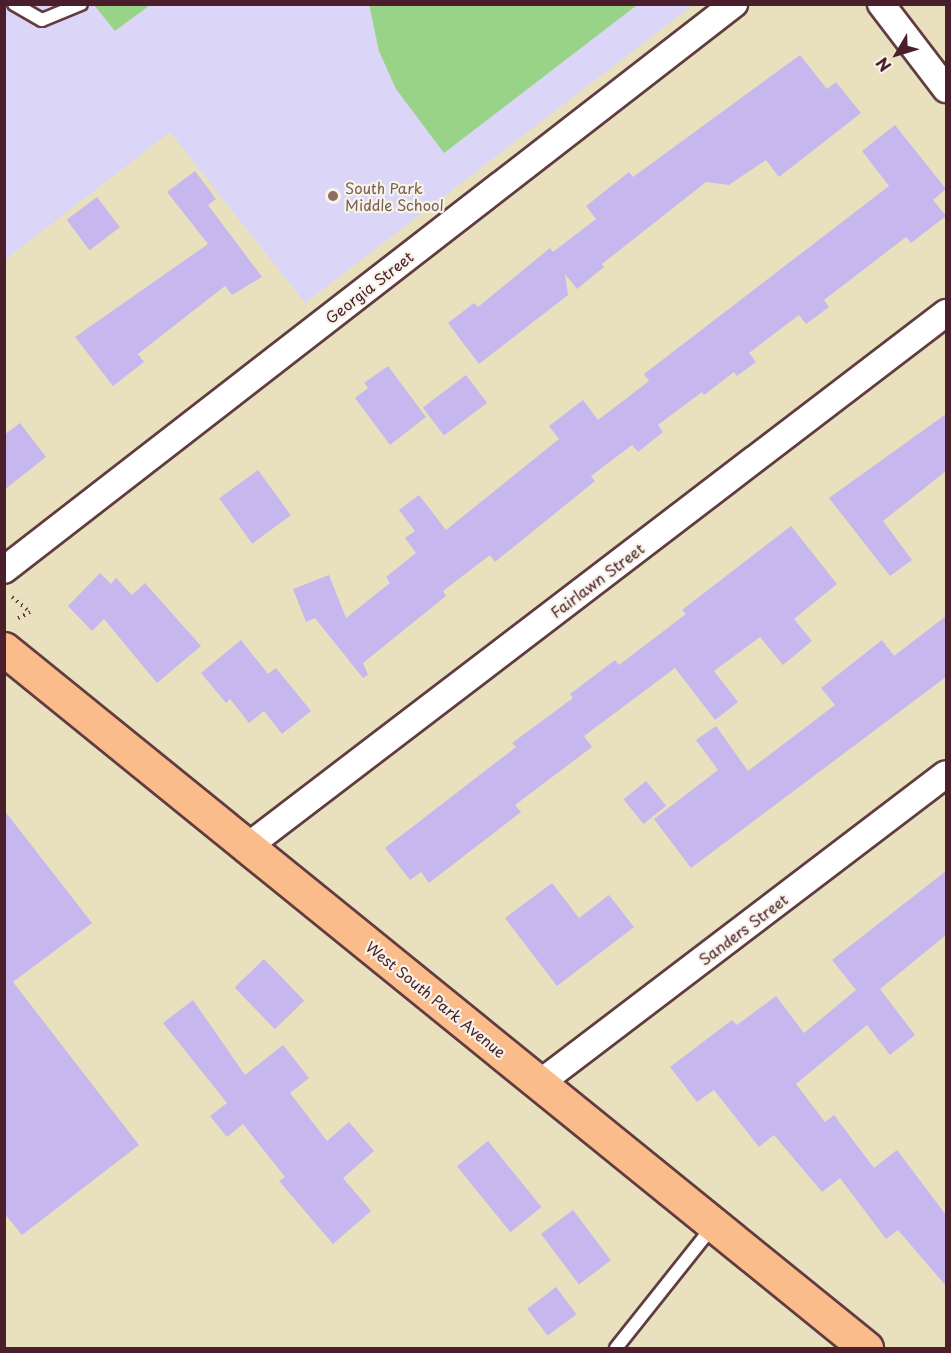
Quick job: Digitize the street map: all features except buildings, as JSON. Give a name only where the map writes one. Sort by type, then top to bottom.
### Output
[{"type":"main road","name":"West South Park Avenue","points":[[4,649],[866,1348]]},
{"type":"street","name":"Georgia Street","points":[[4,570],[734,4]]},
{"type":"street","points":[[881,4],[946,89]]},
{"type":"street","name":"Fairlawn Street","points":[[247,847],[946,313]]},
{"type":"street","name":"Sanders Street","points":[[540,1083],[946,774]]},
{"type":"lane","points":[[14,4],[42,20],[81,4]]},
{"type":"lane","points":[[616,1348],[715,1225]]},
{"type":"path","points":[[4,591],[30,612]]},
{"type":"shaded area","name":"South Park Middle School","points":[[5,5],[693,5],[305,303],[170,132],[5,260]]},
{"type":"green space","points":[[369,4],[637,5],[444,153],[396,89],[379,51]]},
{"type":"green space","points":[[94,5],[150,5],[115,31]]},
{"type":"place","name":"South Park Middle School","points":[[333,196]]}]
